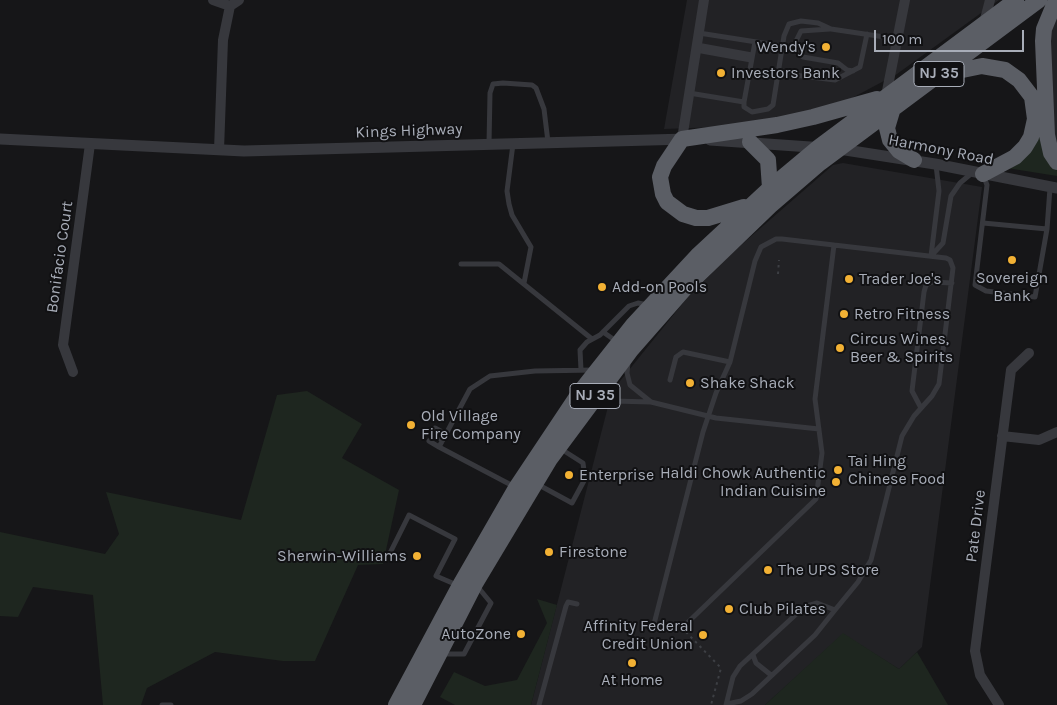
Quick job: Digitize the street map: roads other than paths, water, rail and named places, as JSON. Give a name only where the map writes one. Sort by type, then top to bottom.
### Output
[{"type":"highway","name":"NJ 35","points":[[396,705],[526,488],[589,370],[625,347],[770,206],[839,149],[890,102],[1016,0]]},
{"type":"highway","name":"NJ 35","points":[[526,488],[581,414],[651,305],[717,236],[751,204],[819,147],[890,102],[934,78],[1039,0]]},
{"type":"highway","points":[[1056,0],[1044,29],[1043,41],[1047,135],[1051,153],[1057,162]]},
{"type":"highway","points":[[934,78],[969,67],[996,68],[1011,73],[1020,80],[1032,97],[1036,118],[1031,137],[1025,147],[1015,157],[978,173]]},
{"type":"highway","points":[[751,204],[708,218],[696,218],[675,210],[663,194],[660,177],[664,166],[682,139],[804,119],[890,102],[887,128],[890,140],[899,151],[914,160]]},
{"type":"highway","points":[[750,142],[768,160],[770,188]]},
{"type":"highway","name":"NJ 35","points":[[413,705],[438,654],[467,585]]},
{"type":"street","points":[[213,0],[230,6]]},
{"type":"street","points":[[219,150],[223,40],[230,6],[239,0]]},
{"type":"street","points":[[682,139],[704,0]]},
{"type":"street","points":[[890,102],[905,0]]},
{"type":"street","points":[[984,24],[990,0]]},
{"type":"street","name":"Kings Highway","points":[[0,139],[275,151],[682,139],[819,147]]},
{"type":"street","name":"Bonifacio Court","points":[[73,372],[63,345],[90,144]]},
{"type":"street","name":"Harmony Road","points":[[819,147],[914,160],[1054,188]]},
{"type":"street","name":"Pate Drive","points":[[999,705],[980,674],[975,651],[1011,370],[1029,353]]},
{"type":"street","points":[[1002,436],[1039,440],[1057,432]]},
{"type":"lane","points":[[755,42],[744,102],[744,107],[752,112],[771,107],[782,46],[789,24],[794,21],[818,24],[831,29]]},
{"type":"lane","points":[[858,70],[847,70],[838,63],[804,57],[797,52],[796,41],[801,30],[831,29],[898,40]]},
{"type":"lane","points":[[699,33],[782,46]]},
{"type":"lane","points":[[778,73],[833,80],[858,70],[862,63],[867,34]]},
{"type":"lane","points":[[696,48],[752,57]]},
{"type":"lane","points":[[489,144],[490,93],[493,84],[503,83],[532,85],[536,88],[544,109],[548,142]]},
{"type":"lane","points":[[689,94],[744,102]]},
{"type":"lane","points":[[514,144],[507,191],[512,215],[531,247],[524,283]]},
{"type":"lane","points":[[931,256],[939,191],[935,164]]},
{"type":"lane","points":[[931,256],[943,243],[951,196],[960,183],[978,173],[987,185],[975,285],[986,290],[1035,297],[1054,188]]},
{"type":"lane","points":[[983,223],[1047,230]]},
{"type":"lane","points":[[834,245],[814,399],[822,453],[816,499],[682,628],[674,629],[654,624],[708,416],[730,362],[755,261],[761,246],[776,239],[834,245],[931,256],[950,260],[953,272],[939,384],[902,436],[871,560],[858,582],[835,610],[815,634],[741,701],[726,704],[733,677],[740,666],[804,607],[817,603],[835,610]]},
{"type":"lane","points":[[460,264],[499,264],[592,339]]},
{"type":"lane","points":[[921,408],[912,390],[924,292],[926,285],[932,282],[952,283]]},
{"type":"lane","points":[[439,447],[470,389],[490,376],[535,371],[589,370],[580,350],[587,342],[603,332],[629,306],[638,303],[651,305]]},
{"type":"lane","points":[[603,332],[625,347],[628,363],[628,380],[634,390],[651,402]]},
{"type":"lane","points":[[670,380],[676,357],[683,352],[730,362]]},
{"type":"lane","points":[[581,414],[612,401],[651,402],[708,416],[819,429]]},
{"type":"lane","points":[[436,428],[446,434]]},
{"type":"lane","points":[[432,435],[443,440]]},
{"type":"lane","points":[[429,441],[526,488],[572,503],[585,479],[583,463],[558,447]]},
{"type":"lane","points":[[390,553],[409,515],[454,539],[436,576],[467,585],[491,603],[464,654],[438,654]]},
{"type":"lane","points":[[539,705],[566,606],[570,602],[577,604]]},
{"type":"lane","points":[[753,655],[756,663],[771,674]]},
{"type":"lane","points":[[162,705],[171,705]]},
{"type":"place","name":"Wendy's","points":[[826,47]]},
{"type":"place","name":"Investors Bank","points":[[721,73]]},
{"type":"place","name":"Sovereign Bank","points":[[1012,260]]},
{"type":"place","name":"Trader Joe's","points":[[849,279]]},
{"type":"place","name":"Add-on Pools","points":[[602,287]]},
{"type":"place","name":"Retro Fitness","points":[[844,314]]},
{"type":"place","name":"Circus Wines, Beer & Spirits","points":[[840,348]]},
{"type":"place","name":"Shake Shack","points":[[690,383]]},
{"type":"place","name":"Old Village Fire Company","points":[[411,425]]},
{"type":"place","name":"Tai Hing Chinese Food","points":[[838,470]]},
{"type":"place","name":"Enterprise","points":[[569,475]]},
{"type":"place","name":"Haldi Chowk Authentic Indian Cuisine","points":[[836,482]]},
{"type":"place","name":"Firestone","points":[[549,552]]},
{"type":"place","name":"Sherwin-Williams","points":[[417,556]]},
{"type":"place","name":"The UPS Store","points":[[768,570]]},
{"type":"place","name":"Club Pilates","points":[[729,609]]},
{"type":"place","name":"AutoZone","points":[[521,634]]},
{"type":"place","name":"Affinity Federal Credit Union","points":[[703,635]]},
{"type":"place","name":"At Home","points":[[632,663]]}]
